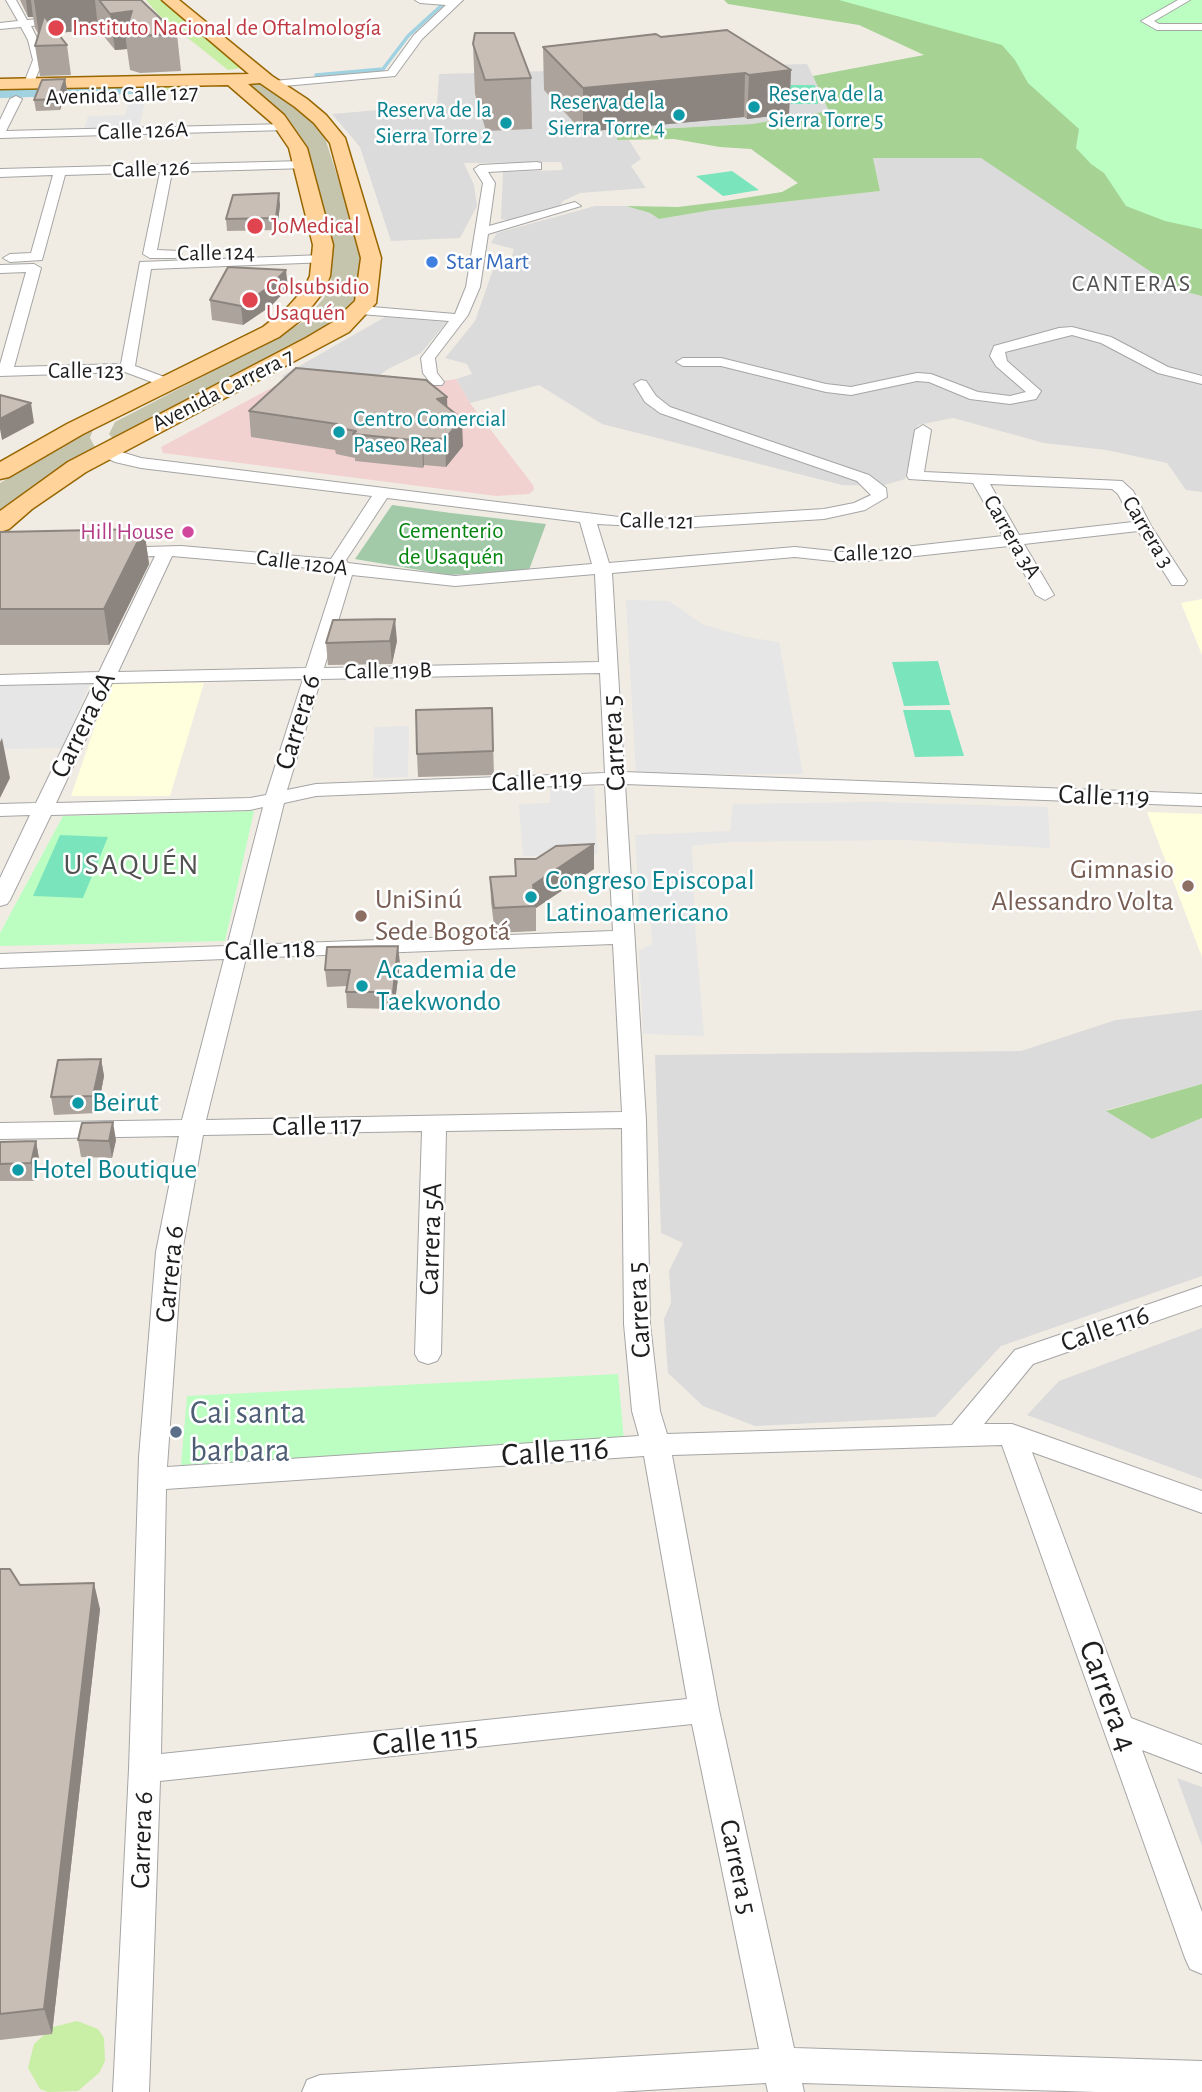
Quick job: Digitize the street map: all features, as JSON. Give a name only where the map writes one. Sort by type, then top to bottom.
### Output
[{"type":"main road","points":[[170,0],[250,78],[270,111],[286,127],[303,165],[323,254]]},
{"type":"main road","points":[[155,80],[187,73],[206,62],[250,78],[320,119],[339,142],[371,258],[362,307]]},
{"type":"main road","name":"Avenida Calle 127","points":[[0,84],[250,78]]},
{"type":"main road","name":"Avenida Calle 127","points":[[8,100],[173,96],[211,92],[250,78]]},
{"type":"main road","points":[[43,99],[170,92],[185,85],[168,81],[117,81]]},
{"type":"main road","points":[[173,96],[192,97]]},
{"type":"main road","points":[[237,104],[270,111]]},
{"type":"main road","name":"Avenida Carrera 7","points":[[0,472],[75,429],[201,369],[271,332],[294,314],[314,291],[323,254]]},
{"type":"main road","name":"Avenida Carrera 7","points":[[0,524],[54,482],[139,433],[314,343],[341,327],[362,307]]},
{"type":"main road","points":[[105,452],[96,436],[103,424],[165,392],[201,369]]},
{"type":"street","points":[[11,0],[33,40],[38,60],[29,83]]},
{"type":"street","points":[[420,0],[456,2]]},
{"type":"street","points":[[1185,0],[1146,21],[1157,27],[1202,27]]},
{"type":"street","points":[[250,78],[386,76],[395,72],[418,37],[456,2]]},
{"type":"street","points":[[0,26],[71,19]]},
{"type":"street","points":[[0,133],[8,100]]},
{"type":"street","name":"Calle 126A","points":[[0,133],[286,127]]},
{"type":"street","name":"Calle 126","points":[[0,173],[303,165]]},
{"type":"street","points":[[437,382],[430,373],[428,358],[461,314],[473,288],[489,183],[480,169],[537,166]]},
{"type":"street","points":[[127,368],[167,169]]},
{"type":"street","points":[[3,372],[61,172]]},
{"type":"street","points":[[480,232],[575,206]]},
{"type":"street","name":"Calle 124","points":[[148,260],[323,254]]},
{"type":"street","points":[[0,258],[36,263]]},
{"type":"street","points":[[0,269],[36,263]]},
{"type":"street","points":[[362,307],[461,314]]},
{"type":"street","points":[[683,362],[721,362],[851,391],[865,390],[905,377],[931,378],[961,392],[1010,400],[1031,396],[1034,391],[1001,363],[997,356],[999,349],[1072,331],[1106,340],[1163,370],[1202,380]]},
{"type":"street","name":"Calle 123","points":[[3,372],[127,368],[170,384]]},
{"type":"street","name":"Calle 121","points":[[105,452],[121,459],[162,465],[619,522],[679,523],[771,518],[851,509],[879,497],[880,491],[863,478],[666,410],[650,399],[641,384]]},
{"type":"street","points":[[923,430],[915,476],[979,479]]},
{"type":"street","points":[[139,433],[140,449],[162,465]]},
{"type":"street","name":"Carrera 3","points":[[979,479],[1116,484],[1125,491],[1143,526],[1178,581]]},
{"type":"street","name":"Carrera 3A","points":[[979,479],[1045,595]]},
{"type":"street","name":"Carrera 6","points":[[131,2092],[145,1769],[152,1479],[169,1252],[192,1128],[275,798],[344,575],[338,560],[384,491]]},
{"type":"street","name":"Carrera 5","points":[[586,516],[603,568],[634,1119],[637,1324],[646,1411],[656,1445],[704,1710],[783,2078]]},
{"type":"street","name":"Calle 120","points":[[603,568],[795,552],[842,557],[869,556],[1143,526]]},
{"type":"street","name":"Calle 120A","points":[[92,552],[166,551],[328,564],[455,582],[603,568]]},
{"type":"street","name":"Carrera 6A","points":[[0,900],[166,551]]},
{"type":"street","name":"Calle 119B","points":[[0,680],[609,667]]},
{"type":"street","name":"Calle 119","points":[[0,810],[250,804],[316,790],[616,778],[1202,800]]},
{"type":"street","name":"Calle 118","points":[[0,961],[625,937]]},
{"type":"street","name":"Calle 117","points":[[0,1131],[634,1119]]},
{"type":"street","name":"Carrera 5A","points":[[428,1354],[435,1124]]},
{"type":"street","name":"Calle 116","points":[[959,1436],[1024,1357],[1202,1295]]},
{"type":"street","points":[[1012,1434],[1202,1502]]},
{"type":"street","name":"Calle 116","points":[[152,1479],[656,1445],[1012,1434]]},
{"type":"street","name":"Carrera 4","points":[[1012,1434],[1202,1958]]},
{"type":"street","name":"Calle 115","points":[[145,1769],[704,1710]]},
{"type":"street","points":[[1120,1728],[1202,1759]]},
{"type":"street","points":[[320,2092],[783,2078],[1202,2078]]},
{"type":"shaded area","points":[[807,64],[830,111],[752,124],[620,131],[618,140],[629,140],[641,159],[631,166],[646,188],[580,193],[563,201],[559,207],[508,220],[501,219],[503,172],[563,170],[561,162],[464,163],[474,185],[477,206],[460,238],[391,241],[360,147],[332,114],[437,105],[439,74]]},
{"type":"shaded area","points":[[264,83],[310,119],[325,138],[359,244],[362,268],[360,284],[353,302],[330,325],[115,441],[109,434],[115,422],[304,321],[324,298],[331,282],[332,249],[299,134],[246,85]]},
{"type":"shaded area","points":[[145,101],[139,130],[83,132],[88,116],[125,115],[129,102]]},
{"type":"shaded area","points":[[981,157],[1178,290],[1202,296],[1202,492],[1186,490],[1167,463],[1106,450],[1044,443],[953,418],[918,425],[905,479],[881,486],[842,485],[602,424],[539,385],[470,403],[456,379],[472,374],[467,364],[445,358],[475,321],[496,261],[510,263],[514,249],[491,243],[497,233],[595,206],[626,206],[650,213],[659,219],[712,210],[880,191],[873,158]]},
{"type":"shaded area","points":[[385,317],[447,322],[421,353],[388,369],[366,385],[286,380],[282,376]]},
{"type":"shaded area","points":[[456,379],[470,403],[533,485],[534,490],[529,494],[496,496],[163,453],[161,447],[286,380],[403,387]]},
{"type":"shaded area","points":[[94,427],[90,438],[97,451],[0,514],[0,483]]},
{"type":"shaded area","points":[[1202,599],[1202,655],[1181,603]]},
{"type":"shaded area","points":[[626,600],[669,601],[702,624],[746,637],[779,642],[803,774],[636,774]]},
{"type":"shaded area","points":[[110,682],[204,683],[170,796],[71,796]]},
{"type":"shaded area","points":[[0,686],[89,686],[62,748],[0,749]]},
{"type":"shaded area","points":[[409,726],[408,777],[373,778],[374,727]]},
{"type":"shaded area","points":[[594,787],[597,854],[523,856],[519,804],[550,803],[550,789]]},
{"type":"shaded area","points":[[876,802],[1048,807],[1050,848],[901,840],[729,842],[692,846],[704,1036],[643,1034],[639,951],[652,944],[651,924],[640,918],[635,835],[730,831],[733,804]]},
{"type":"shaded area","name":"Gimnasio Alessandro Volta","points":[[1147,812],[1202,814],[1202,957]]},
{"type":"shaded area","points":[[1202,1010],[1202,1084],[1107,1110],[1152,1139],[1202,1118],[1202,1276],[1001,1346],[935,1417],[755,1426],[703,1406],[668,1373],[664,1319],[671,1303],[669,1271],[683,1243],[661,1233],[655,1055],[1021,1051],[1116,1020]]},
{"type":"shaded area","points":[[1202,1328],[1202,1479],[1027,1415],[1059,1381]]},
{"type":"shaded area","points":[[1177,1778],[1202,1787],[1202,1846]]},
{"type":"green space","points":[[146,0],[163,0],[241,68],[228,70],[159,15]]},
{"type":"green space","points":[[724,0],[1172,0],[1202,6],[1202,296],[1178,290],[981,158],[873,158],[880,191],[712,210],[659,219],[650,213],[626,206],[678,207],[719,202],[782,192],[798,183],[751,149],[674,139],[617,140],[619,131],[752,124],[829,111],[813,76],[924,55],[859,25],[728,4]]},
{"type":"green space","points":[[839,0],[1202,0],[1202,229],[1165,221],[1126,206],[1104,173],[1076,148],[1079,129],[1028,83],[1015,60],[1002,45]]},
{"type":"green space","points":[[178,84],[180,88],[163,91],[0,98],[0,85]]},
{"type":"green space","points":[[789,85],[815,85],[818,104],[791,104]]},
{"type":"green space","points":[[732,171],[759,190],[723,196],[696,176]]},
{"type":"green space","name":"Cementerio de Usaquén","points":[[392,505],[546,524],[529,570],[449,575],[355,559]]},
{"type":"green space","points":[[938,661],[950,705],[904,706],[892,662]]},
{"type":"green space","points":[[903,710],[950,710],[964,756],[915,757]]},
{"type":"green space","points":[[254,811],[225,941],[0,946],[0,933],[63,816]]},
{"type":"green space","points":[[60,835],[108,837],[83,898],[33,896]]},
{"type":"green space","points":[[1202,1084],[1202,1118],[1152,1139],[1106,1111]]},
{"type":"green space","points":[[618,1374],[624,1441],[181,1465],[187,1396]]},
{"type":"green space","points":[[77,2021],[98,2029],[104,2038],[105,2061],[99,2073],[78,2091],[48,2092],[40,2089],[28,2068],[34,2044],[53,2027]]},
{"type":"building","points":[[99,0],[141,0],[177,34],[136,36],[125,33],[132,11],[110,14]]},
{"type":"building","points":[[44,16],[67,45],[35,46]]},
{"type":"building","points":[[727,30],[791,70],[583,88],[543,47],[656,34],[661,37]]},
{"type":"building","points":[[475,33],[514,33],[531,78],[485,80],[473,44]]},
{"type":"building","points":[[65,79],[58,99],[34,100],[42,80]]},
{"type":"building","points":[[279,193],[276,218],[226,219],[233,195]]},
{"type":"building","points":[[228,267],[286,270],[269,287],[241,306],[210,300]]},
{"type":"building","points":[[296,368],[426,380],[447,397],[437,399],[462,419],[445,439],[423,438],[422,441],[353,434],[356,431],[333,427],[337,424],[249,411]]},
{"type":"building","points":[[0,395],[31,403],[0,419]]},
{"type":"building","points":[[144,529],[104,609],[0,609],[0,532]]},
{"type":"building","points":[[395,619],[390,641],[326,643],[333,620]]},
{"type":"building","points":[[492,708],[493,751],[417,754],[416,710]]},
{"type":"building","points":[[594,844],[533,885],[536,906],[494,908],[490,877],[516,876],[515,859],[536,859],[556,846]]},
{"type":"building","points":[[398,946],[393,992],[346,992],[350,970],[325,970],[327,947]]},
{"type":"building","points":[[101,1059],[93,1096],[51,1097],[58,1060]]},
{"type":"building","points":[[113,1122],[109,1141],[78,1140],[82,1123]]},
{"type":"building","points":[[36,1141],[31,1163],[0,1164],[0,1142]]},
{"type":"building","points":[[0,1569],[10,1569],[20,1585],[94,1583],[44,2009],[0,2014]]},
{"type":"waterway","points":[[316,75],[383,69],[408,36],[442,5]]},
{"type":"waterway","points":[[0,92],[153,88]]},
{"type":"place","name":"Instituto Nacional de Oftalmología","points":[[56,28]]},
{"type":"place","name":"Reserva de la Sierra Torre 5","points":[[754,107]]},
{"type":"place","name":"Reserva de la Sierra Torre 4","points":[[679,115]]},
{"type":"place","name":"Reserva de la Sierra Torre 2","points":[[506,123]]},
{"type":"place","name":"JoMedical","points":[[255,226]]},
{"type":"place","name":"Star Mart","points":[[432,262]]},
{"type":"place","name":"Colsubsidio Usaquén","points":[[250,300]]},
{"type":"place","name":"Centro Comercial Paseo Real","points":[[339,432]]},
{"type":"place","name":"Hill House","points":[[188,532]]},
{"type":"place","name":"Gimnasio Alessandro Volta","points":[[1188,886]]},
{"type":"place","name":"Congreso Episcopal Latinoamericano","points":[[531,897]]},
{"type":"place","name":"UniSinú Sede Bogotá","points":[[361,916]]},
{"type":"place","name":"Academia de Taekwondo","points":[[362,986]]},
{"type":"place","name":"Beirut","points":[[78,1103]]},
{"type":"place","name":"Hotel Boutique","points":[[18,1170]]},
{"type":"place","name":"Cai santa barbara","points":[[176,1432]]},
{"type":"district","name":"CANTERAS","points":[[1132,284]]},
{"type":"district","name":"USAQUÉN","points":[[132,865]]}]
